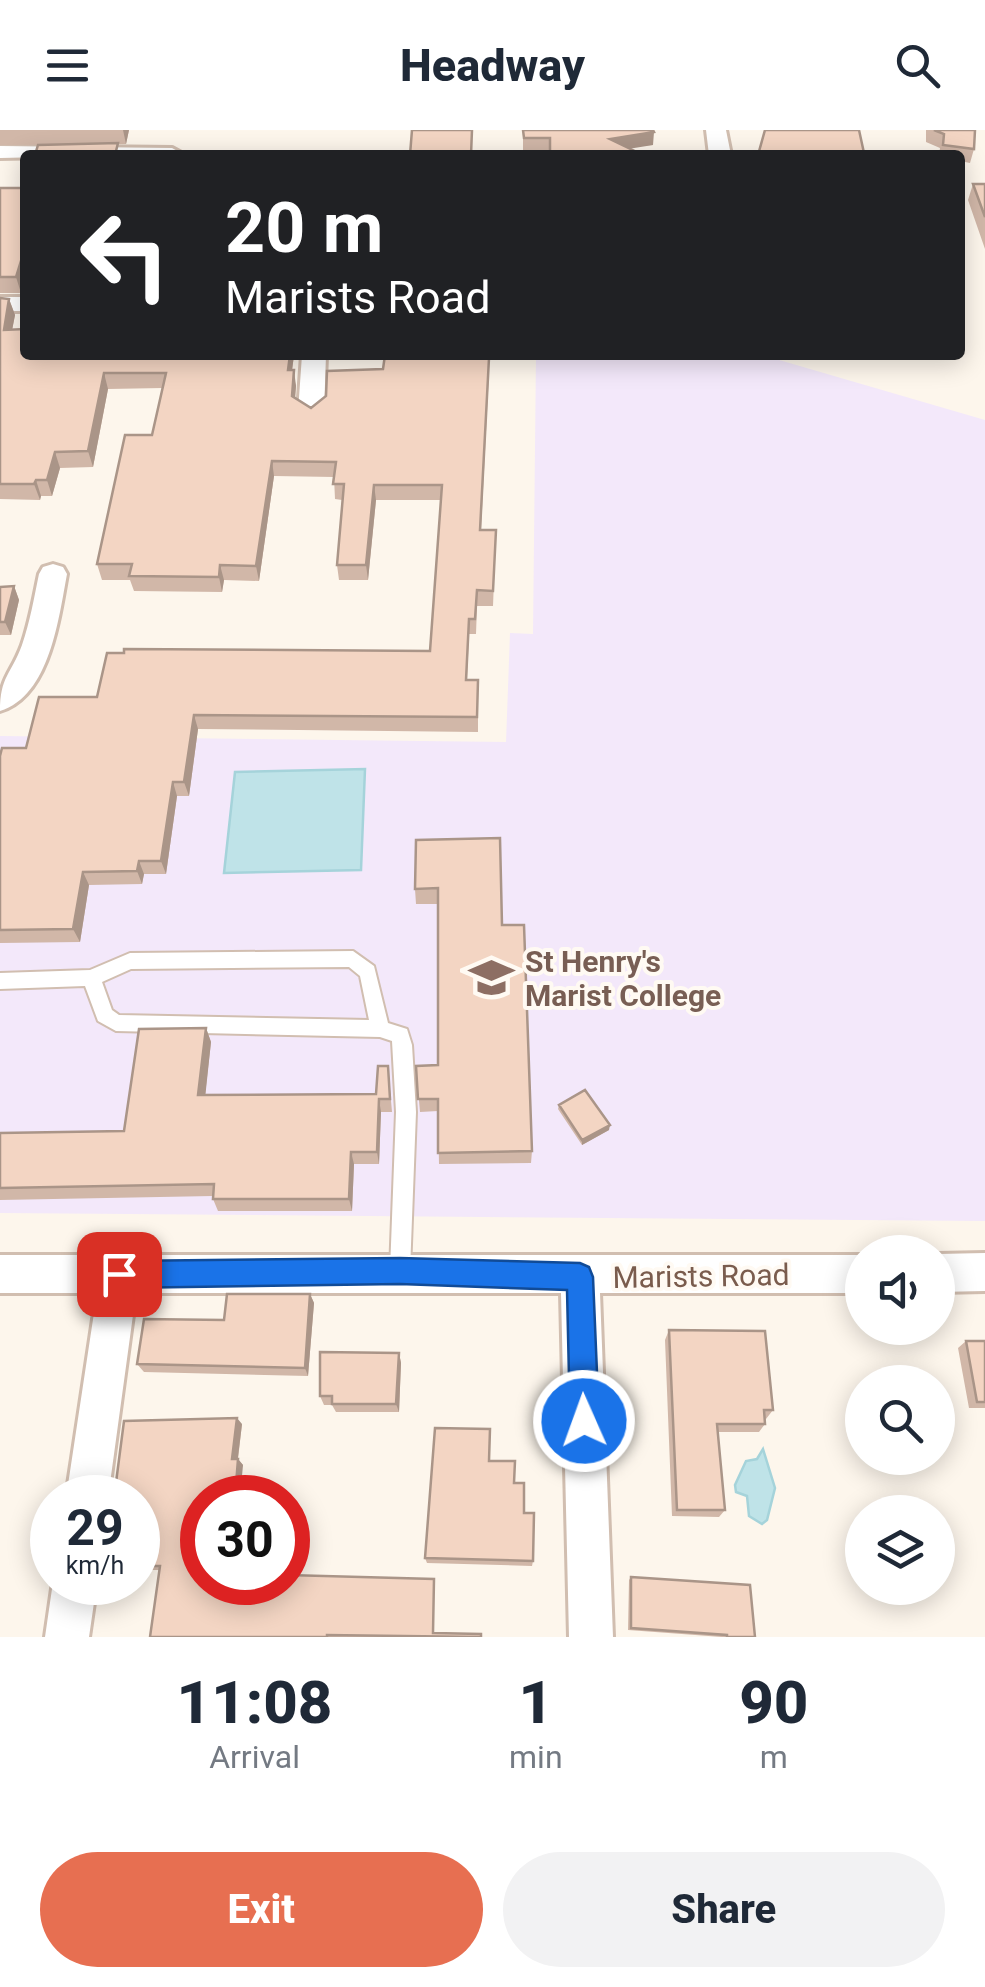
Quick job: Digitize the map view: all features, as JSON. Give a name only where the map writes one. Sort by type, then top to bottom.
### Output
[{"type":"street","points":[[311,412],[314,360]]},
{"type":"street","points":[[0,700],[17,685],[39,639],[53,574]]},
{"type":"street","name":"Marists Road","points":[[0,1274],[400,1271],[580,1277],[845,1274]]},
{"type":"street","points":[[955,1273],[985,1272]]},
{"type":"street","points":[[90,1475],[119,1274]]},
{"type":"street","points":[[580,1277],[591,1637]]},
{"type":"street","points":[[67,1637],[72,1605]]},
{"type":"lane","points":[[0,981],[91,978],[130,961],[353,959],[368,972],[380,1028]]},
{"type":"lane","points":[[91,978],[105,1016],[116,1023],[380,1028],[400,1035],[404,1045],[406,1112],[400,1271]]},
{"type":"shaded area","name":"St Henry's Marist College","points":[[536,360],[779,360],[985,420],[985,1221],[0,1213],[0,736],[506,742],[510,633],[533,634]]},
{"type":"water","points":[[365,769],[361,870],[224,873],[235,772]]},
{"type":"water","points":[[763,1449],[775,1488],[767,1520],[762,1524],[749,1516],[747,1496],[736,1492],[735,1485],[746,1461],[757,1459]]},
{"type":"building","points":[[412,130],[472,130],[471,150],[410,150]]},
{"type":"building","points":[[523,130],[654,132],[610,139],[633,150],[550,150],[550,138],[524,138]]},
{"type":"building","points":[[765,130],[859,130],[863,150],[759,150]]},
{"type":"building","points":[[934,130],[975,130],[974,149],[943,145],[944,134]]},
{"type":"building","points":[[118,143],[116,150],[36,150],[38,145]]},
{"type":"building","points":[[973,184],[985,184],[985,217]]},
{"type":"building","points":[[0,188],[20,188],[20,264],[16,277],[0,277]]},
{"type":"building","points":[[0,298],[9,299],[4,330],[20,329],[20,360],[289,360],[288,370],[294,370],[292,396],[311,408],[326,396],[327,371],[383,369],[384,360],[489,360],[480,530],[496,530],[493,591],[477,590],[475,619],[469,619],[466,680],[478,680],[477,717],[194,715],[184,782],[173,782],[161,861],[139,861],[137,871],[83,872],[73,929],[0,930],[0,756],[2,748],[26,748],[39,697],[97,697],[107,653],[124,653],[124,649],[430,651],[442,485],[374,485],[366,565],[337,565],[344,484],[333,484],[336,462],[272,461],[256,566],[220,565],[219,577],[129,576],[132,564],[97,564],[125,435],[152,435],[166,373],[104,373],[88,451],[55,452],[47,480],[0,484]]},
{"type":"building","points":[[14,586],[5,622],[0,622],[0,587]]},
{"type":"building","points":[[500,838],[502,925],[524,925],[532,1151],[438,1153],[438,1099],[418,1099],[416,1066],[438,1065],[438,888],[415,889],[416,840]]},
{"type":"building","points":[[206,1028],[198,1095],[376,1094],[378,1066],[388,1066],[390,1099],[379,1099],[377,1152],[351,1152],[349,1199],[213,1199],[214,1184],[0,1188],[0,1133],[124,1131],[139,1029]]},
{"type":"building","points":[[585,1090],[610,1125],[582,1140],[559,1105]]},
{"type":"building","points":[[227,1294],[310,1294],[305,1368],[137,1364],[144,1319],[224,1320]]},
{"type":"building","points":[[669,1330],[765,1331],[773,1410],[764,1410],[765,1424],[717,1424],[725,1510],[677,1510]]},
{"type":"building","points":[[966,1341],[985,1341],[985,1402],[977,1402]]},
{"type":"building","points":[[320,1352],[399,1353],[396,1404],[332,1404],[332,1396],[320,1396]]},
{"type":"building","points":[[237,1418],[232,1459],[238,1459],[237,1475],[180,1475],[180,1605],[310,1605],[310,1576],[434,1579],[433,1633],[481,1637],[150,1637],[155,1605],[160,1605],[160,1475],[117,1475],[124,1421]]},
{"type":"building","points":[[435,1428],[490,1429],[489,1461],[515,1461],[514,1483],[524,1483],[524,1513],[534,1513],[533,1561],[425,1558]]},
{"type":"building","points":[[631,1577],[750,1585],[755,1637],[631,1628]]},
{"type":"place","name":"St Henry's Marist College","points":[[492,978]]},
{"type":"route","points":[[119,1274],[400,1271],[580,1277],[584,1421]]}]
